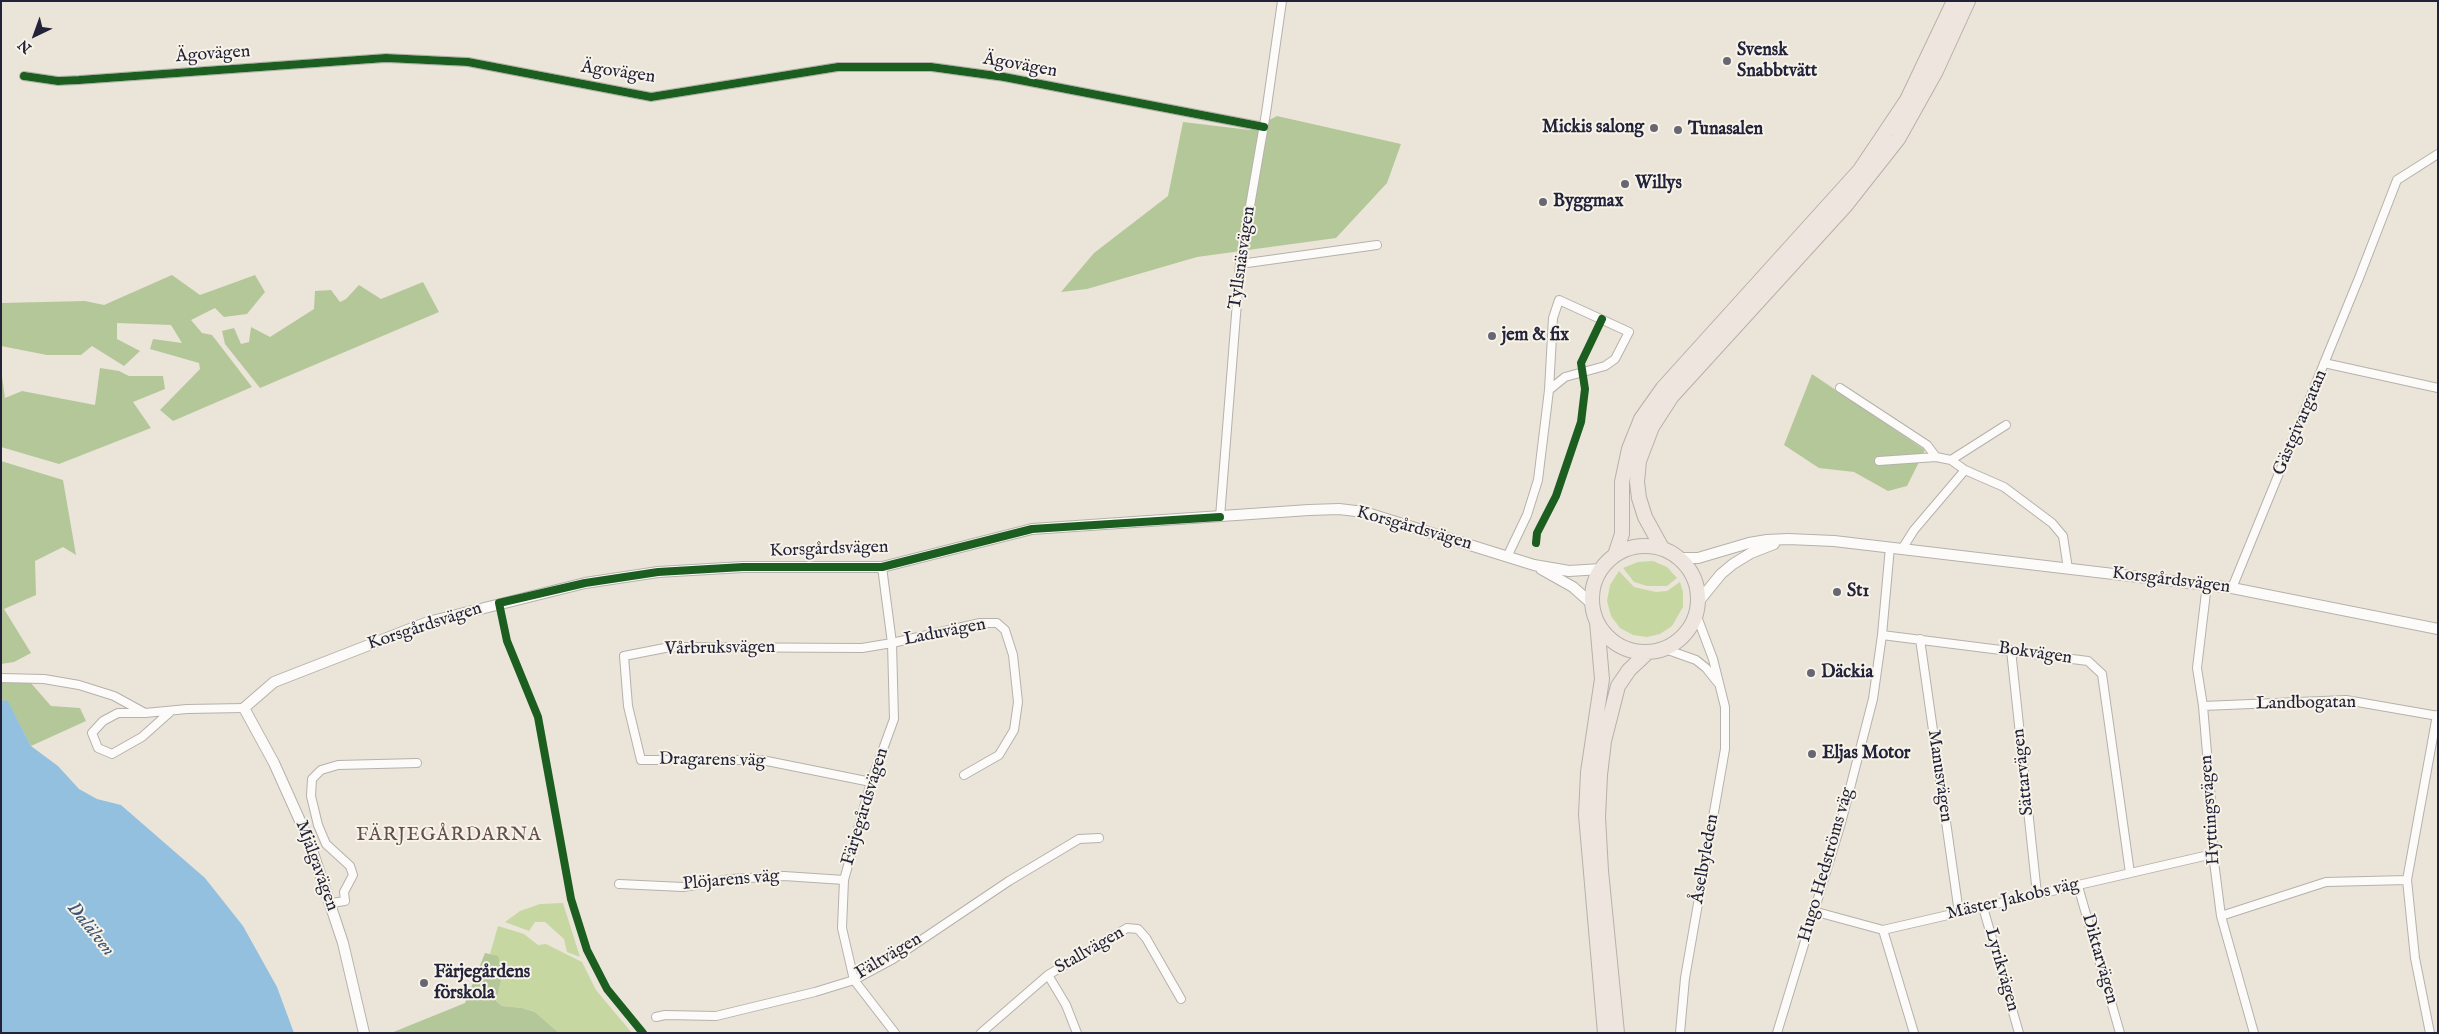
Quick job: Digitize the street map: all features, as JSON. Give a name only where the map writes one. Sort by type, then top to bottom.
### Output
[{"type":"highway","points":[[1615,555],[1620,543],[1623,524],[1622,482],[1629,449],[1641,419],[1663,388],[1860,170],[1907,100],[1954,1]]},
{"type":"highway","points":[[1662,548],[1645,517],[1637,482],[1639,461],[1652,427],[1672,396],[1846,205],[1892,146],[1918,106],[1968,1]]},
{"type":"highway","points":[[1597,622],[1607,636],[1622,647],[1648,652],[1665,649],[1685,635],[1697,607],[1694,577],[1680,558],[1662,548],[1652,546],[1633,547],[1615,555],[1601,568],[1594,586],[1592,604],[1597,622],[1602,679],[1588,772],[1586,815],[1605,1033]]},
{"type":"highway","points":[[1617,1033],[1598,817],[1600,775],[1604,741],[1614,696],[1629,670],[1648,652]]},
{"type":"street","name":"Tyllsnäsvägen","points":[[1220,517],[1240,264],[1264,127],[1282,1]]},
{"type":"street","name":"Ägovägen","points":[[24,76],[58,81],[79,80],[386,58],[468,62],[651,97],[838,67],[931,67],[1004,77],[1264,127]]},
{"type":"street","points":[[2324,363],[2397,180],[2438,154]]},
{"type":"street","points":[[1240,264],[1377,244]]},
{"type":"street","points":[[1508,557],[1527,515],[1536,489],[1549,390],[1553,318],[1558,300],[1629,332],[1615,358],[1605,366],[1565,377],[1549,390]]},
{"type":"street","name":"Gästgivargatan","points":[[2232,588],[2324,363],[2438,388]]},
{"type":"street","points":[[1840,388],[1927,446],[1936,456]]},
{"type":"street","points":[[1951,460],[2006,425]]},
{"type":"street","points":[[1879,461],[1936,456],[1951,460],[1965,470],[2004,487],[2052,523],[2063,536],[2068,568]]},
{"type":"street","points":[[1902,549],[1914,530],[1965,470]]},
{"type":"street","name":"Korsgårdsvägen","points":[[244,708],[274,682],[428,622],[585,584],[658,572],[743,567],[882,567],[1032,529],[1339,509],[1364,512],[1534,565],[1569,570],[1601,568]]},
{"type":"street","name":"Korsgårdsvägen","points":[[1680,558],[1698,558],[1749,543],[1788,539],[1890,547],[2207,584],[2438,629]]},
{"type":"street","name":"Korsgårdsvägen","points":[[1697,607],[1732,564],[1751,553],[1788,539]]},
{"type":"street","name":"Hugo Hedströms väg","points":[[1778,1033],[1813,911],[1841,823],[1873,699],[1882,635],[1890,547]]},
{"type":"street","name":"Korsgårdsvägen","points":[[1534,565],[1573,587],[1592,604]]},
{"type":"street","name":"Färjegårdsvägen","points":[[882,567],[892,643],[894,719],[871,782],[844,880],[842,928],[854,980],[895,1033]]},
{"type":"street","name":"Hyttingsvägen","points":[[2207,584],[2197,668],[2203,706],[2212,812],[2213,854],[2221,916],[2254,1033]]},
{"type":"street","name":"Åselbyleden","points":[[1680,1033],[1685,978],[1725,749],[1725,708],[1697,607]]},
{"type":"street","name":"Laduvägen","points":[[892,643],[980,623],[997,623],[1005,630],[1013,655],[1018,702],[1014,730],[999,755],[964,775]]},
{"type":"street","name":"Bokvägen","points":[[1882,635],[2088,661],[2102,674],[2130,873]]},
{"type":"street","name":"Manusvägen","points":[[1920,639],[1959,913]]},
{"type":"street","name":"Vårbruksvägen","points":[[641,760],[628,706],[624,656],[670,647],[862,648],[892,643]]},
{"type":"street","name":"Åselbyleden","points":[[1665,649],[1696,660],[1706,668],[1720,685]]},
{"type":"street","name":"Sättarvägen","points":[[2011,650],[2037,894]]},
{"type":"street","points":[[1,678],[44,680],[79,685],[114,696],[145,713]]},
{"type":"street","name":"Landbogatan","points":[[2203,706],[2346,700],[2437,716]]},
{"type":"street","points":[[170,712],[142,737],[112,754],[98,748],[92,733],[103,721],[118,713],[244,708]]},
{"type":"street","name":"Mjälgavägen","points":[[244,708],[274,763],[309,841],[331,903],[364,1033]]},
{"type":"street","points":[[2430,1033],[2415,958],[2407,880],[2437,716]]},
{"type":"street","name":"Dragarens väg","points":[[641,760],[762,760],[871,782]]},
{"type":"street","points":[[331,903],[345,901],[344,892],[353,875],[350,866],[326,844],[318,825],[311,796],[312,779],[321,770],[338,765],[417,763]]},
{"type":"street","name":"Fältvägen","points":[[656,1017],[665,1015],[716,1016],[815,992],[854,980],[894,959],[1001,886],[1079,839],[1099,838]]},
{"type":"street","name":"Mäster Jakobs väg","points":[[1813,911],[1883,930],[2213,854]]},
{"type":"street","name":"Plöjarens väg","points":[[619,884],[683,887],[731,880],[784,876],[844,880]]},
{"type":"street","points":[[2221,916],[2326,882],[2407,880]]},
{"type":"street","name":"Diktarvägen","points":[[2078,886],[2120,1033]]},
{"type":"street","name":"Lyrikvägen","points":[[1983,907],[2019,1033]]},
{"type":"street","name":"Stallvägen","points":[[981,1033],[1048,976],[1127,928],[1138,929],[1146,938],[1181,999]]},
{"type":"street","points":[[1883,930],[1914,1033]]},
{"type":"street","points":[[1048,976],[1066,1005],[1077,1033]]},
{"type":"green space","points":[[1277,116],[1401,144],[1387,183],[1336,238],[1197,257],[1087,289],[1061,292],[1094,253],[1168,196],[1183,122],[1250,130]]},
{"type":"green space","points":[[172,275],[200,295],[255,275],[265,292],[247,314],[224,317],[215,308],[191,320],[202,333],[212,335],[252,387],[173,421],[160,410],[200,369],[199,363],[150,349],[153,339],[182,343],[171,325],[117,323],[117,339],[140,351],[124,366],[92,346],[81,355],[47,355],[1,346],[1,303],[85,301],[104,305]]},
{"type":"green space","points":[[423,282],[439,312],[260,388],[225,344],[222,331],[234,328],[241,344],[249,342],[251,327],[270,337],[314,309],[315,291],[331,290],[340,302],[346,299],[359,285],[381,299]]},
{"type":"green space","points":[[100,368],[119,371],[129,376],[163,376],[165,389],[133,402],[151,428],[59,464],[1,447],[1,369],[5,398],[22,391],[95,405]]},
{"type":"green space","points":[[1812,374],[1925,450],[1907,486],[1888,491],[1854,472],[1819,468],[1784,445]]},
{"type":"green space","points":[[1,461],[63,480],[76,555],[63,547],[35,561],[36,595],[4,609],[31,653],[14,662],[1,664]]},
{"type":"green space","points":[[1653,561],[1667,567],[1677,578],[1667,586],[1647,586],[1634,582],[1623,568],[1638,562]]},
{"type":"green space","points":[[1619,571],[1634,587],[1656,592],[1667,591],[1680,582],[1683,592],[1683,607],[1672,626],[1660,634],[1647,637],[1633,635],[1620,628],[1611,616],[1607,601],[1610,585]]},
{"type":"green space","points":[[1,682],[30,682],[51,706],[80,708],[86,721],[31,746],[8,702],[1,700]]},
{"type":"green space","points":[[563,903],[580,957],[567,952],[564,939],[545,922],[535,922],[529,931],[505,922],[520,911],[540,904]]},
{"type":"green space","points":[[498,926],[524,934],[538,945],[546,944],[582,962],[596,990],[632,1033],[559,1033],[535,1012],[522,1008],[502,1006],[496,1001],[503,973],[498,957],[490,954]]},
{"type":"green space","points":[[485,953],[498,956],[503,973],[496,1001],[502,1006],[522,1008],[535,1012],[559,1033],[391,1033],[465,1003]]},
{"type":"water","name":"Dalälven","points":[[1,700],[8,701],[31,746],[58,766],[79,789],[97,799],[121,805],[205,878],[243,926],[277,987],[294,1033],[1,1033]]},
{"type":"cycle path","points":[[24,76],[58,81],[79,80],[386,58],[468,62],[651,97],[838,67],[931,67],[1004,77],[1264,127]]},
{"type":"cycle path","points":[[1536,543],[1537,533],[1556,496],[1581,422],[1585,389],[1581,363],[1602,319]]},
{"type":"cycle path","points":[[643,1033],[607,989],[587,950],[571,899],[538,717],[507,641],[499,603],[585,583],[658,572],[743,567],[882,567],[1032,529],[1220,517]]},
{"type":"place","name":"Svensk Snabbtvätt","points":[[1727,61]]},
{"type":"place","name":"Mickis salong","points":[[1654,128]]},
{"type":"place","name":"Tunasalen","points":[[1678,130]]},
{"type":"place","name":"Willys","points":[[1625,184]]},
{"type":"place","name":"Byggmax","points":[[1543,202]]},
{"type":"place","name":"jem & fix","points":[[1492,336]]},
{"type":"place","name":"St1","points":[[1837,592]]},
{"type":"place","name":"Däckia","points":[[1811,673]]},
{"type":"place","name":"Eljas Motor","points":[[1812,754]]},
{"type":"place","name":"Färjegårdens förskola","points":[[424,983]]},
{"type":"district","name":"FÄRJEGÅRDARNA","points":[[449,836]]}]
